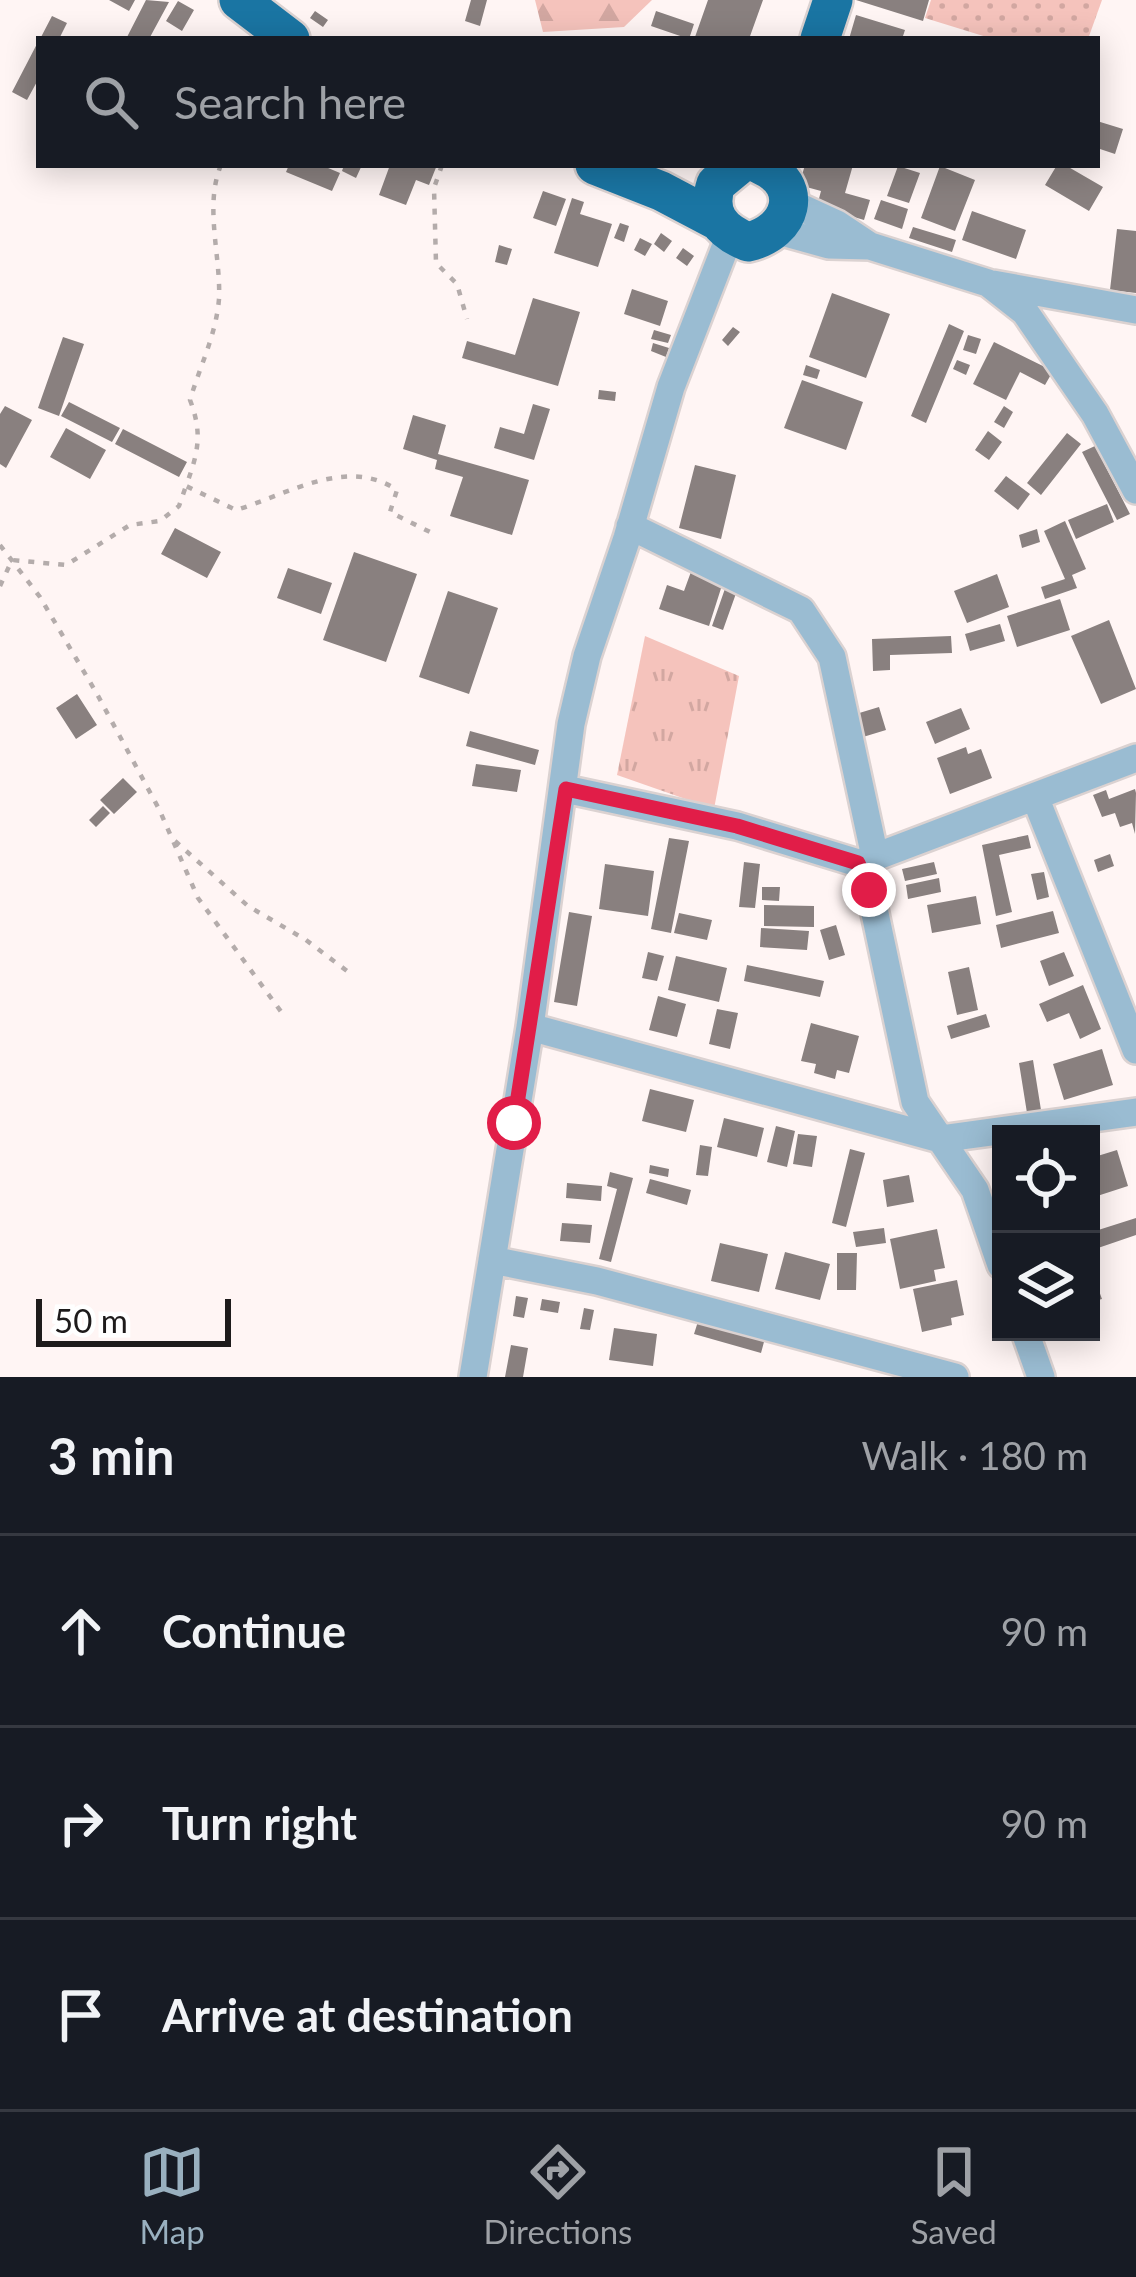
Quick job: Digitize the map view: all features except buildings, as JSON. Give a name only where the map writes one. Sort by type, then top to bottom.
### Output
[{"type":"highway","points":[[239,0],[286,36]]},
{"type":"highway","points":[[821,36],[833,0]]},
{"type":"highway","points":[[606,169],[766,182]]},
{"type":"highway","points":[[606,169],[748,242],[766,182]]},
{"type":"highway","points":[[723,227],[712,196],[716,184],[766,182]]},
{"type":"street","points":[[766,182],[830,245],[870,246],[988,283],[1136,310]]},
{"type":"street","points":[[472,1377],[530,1027],[572,724],[587,656],[723,227]]},
{"type":"street","points":[[988,283],[1024,312],[1095,414],[1136,490]]},
{"type":"street","points":[[630,526],[801,610],[832,656],[873,904],[915,1102],[975,1190],[992,1238]]},
{"type":"street","points":[[566,789],[866,860],[1136,758]]},
{"type":"street","points":[[1035,797],[1136,1050]]},
{"type":"street","points":[[530,1027],[940,1139],[1136,1112]]},
{"type":"street","points":[[492,1260],[597,1281],[955,1377]]},
{"type":"street","points":[[1028,1341],[1041,1377]]},
{"type":"path","points":[[12,560],[66,566],[130,525],[160,521],[179,506],[200,450],[200,426],[190,400],[211,344],[219,298],[214,223],[220,168]]},
{"type":"path","points":[[441,168],[434,188],[436,263],[457,284],[467,319]]},
{"type":"path","points":[[186,487],[236,510],[314,481],[352,476],[381,479],[397,490],[390,512],[436,535]]},
{"type":"path","points":[[0,544],[40,597],[97,694],[198,898],[285,1018]]},
{"type":"path","points":[[0,586],[12,560]]},
{"type":"path","points":[[171,837],[248,906],[347,970]]},
{"type":"green space","points":[[535,0],[652,0],[624,27],[543,32]]},
{"type":"green space","points":[[931,0],[1102,0],[1089,36],[983,36],[925,18]]},
{"type":"green space","points":[[645,636],[739,676],[714,809],[617,775]]},
{"type":"route","points":[[514,1123],[566,789],[737,826],[858,863],[869,890]]}]
